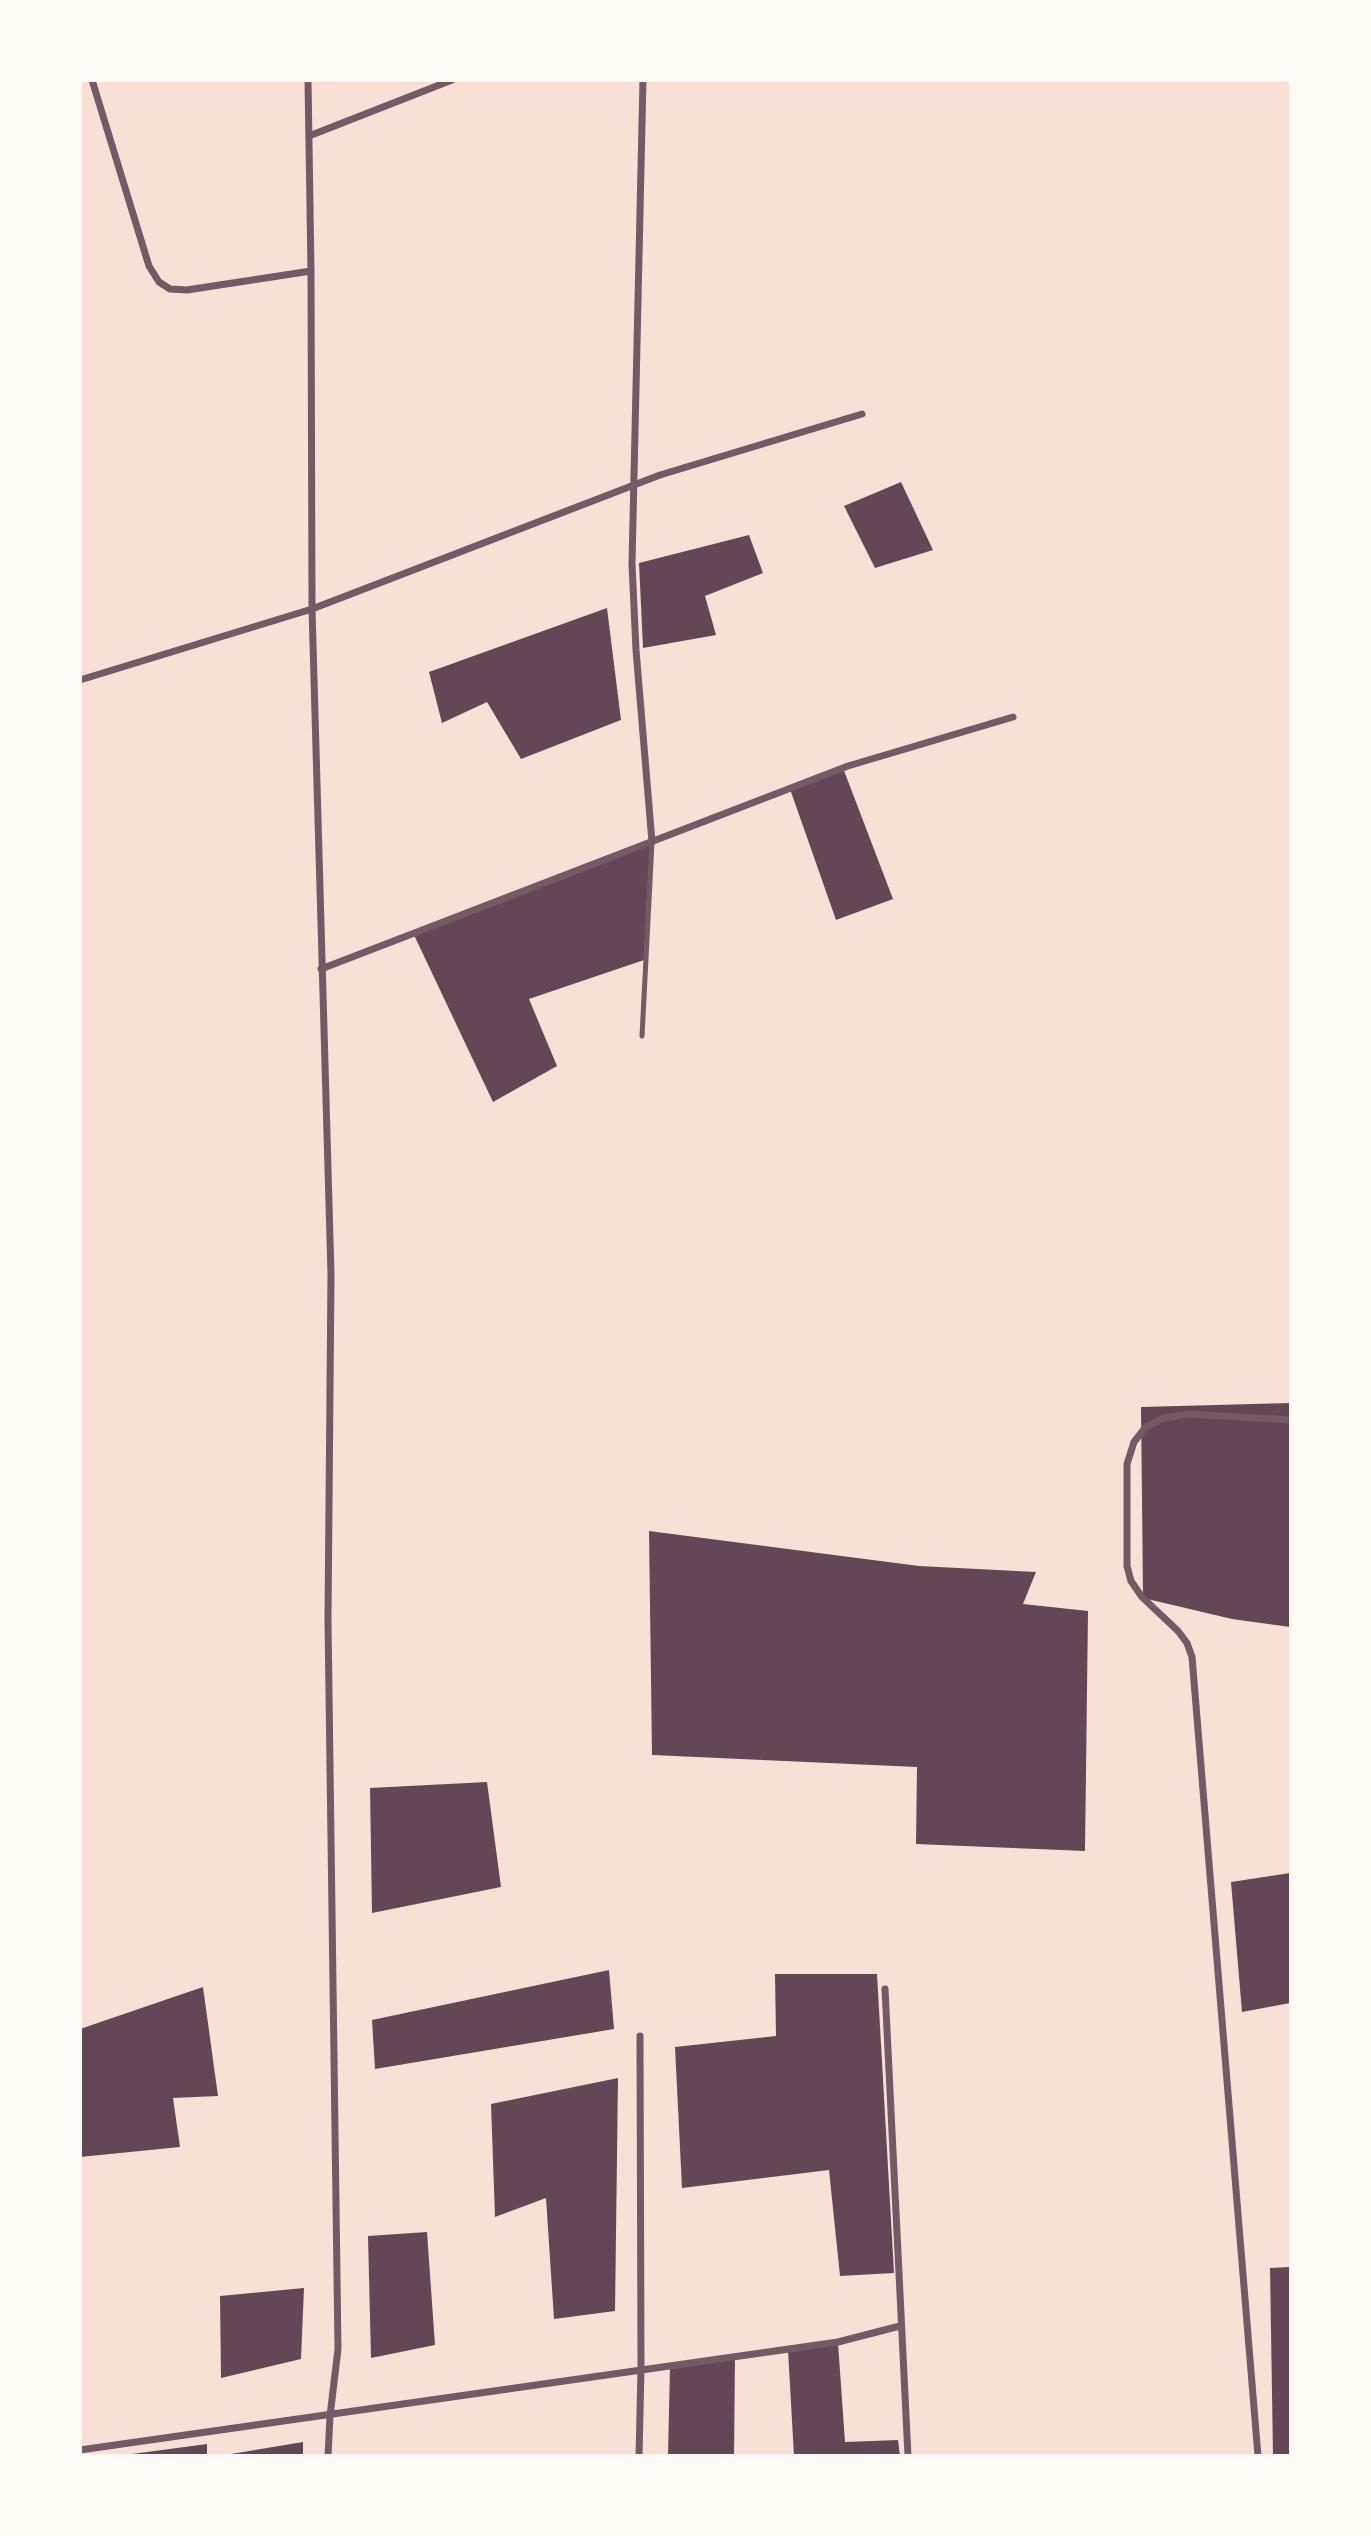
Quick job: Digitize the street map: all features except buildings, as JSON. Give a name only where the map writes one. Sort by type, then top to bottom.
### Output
[{"type":"street","points":[[92,80],[149,266],[159,282],[170,289],[187,289],[312,271]]},
{"type":"street","points":[[308,80],[312,271],[312,609],[331,1274],[328,1620],[338,2349],[328,2455]]},
{"type":"street","points":[[309,136],[452,80]]},
{"type":"street","points":[[643,80],[632,564],[636,650],[652,842]]},
{"type":"street","points":[[80,680],[312,609],[635,484],[862,414]]},
{"type":"street","points":[[321,969],[848,766],[1013,718]]},
{"type":"street","points":[[1258,2455],[1192,1657],[1187,1643],[1178,1631],[1142,1597],[1131,1581],[1127,1566],[1127,1464],[1134,1441],[1145,1428],[1161,1419],[1188,1414],[1290,1420]]},
{"type":"street","points":[[885,1989],[908,2455]]},
{"type":"street","points":[[639,2455],[640,2036]]},
{"type":"street","points":[[80,2450],[838,2342],[900,2326]]},
{"type":"lane","points":[[642,1036],[652,842]]}]
